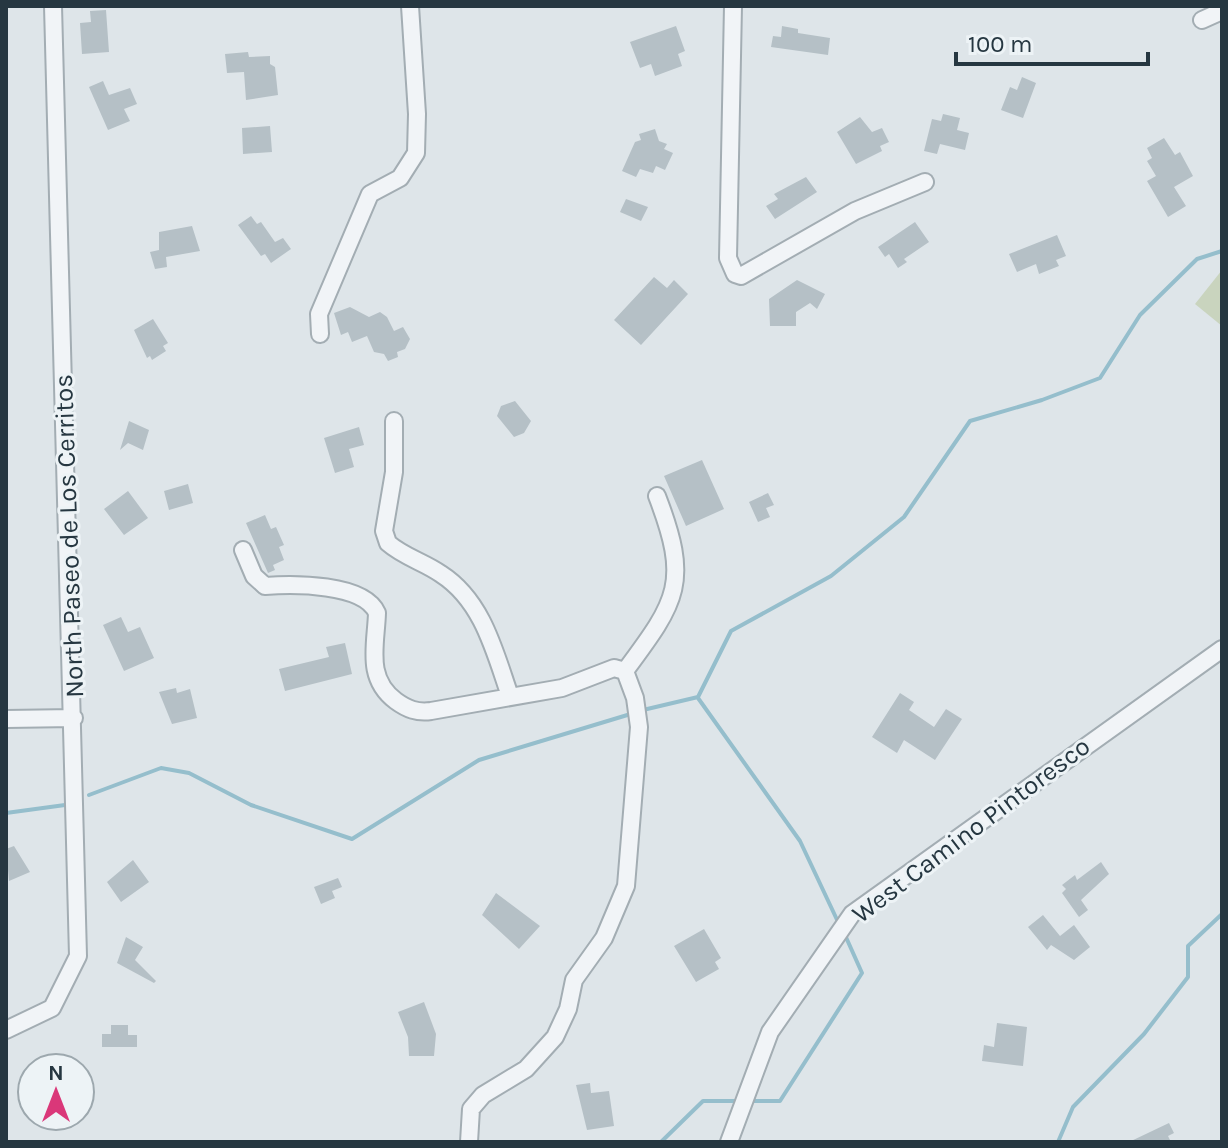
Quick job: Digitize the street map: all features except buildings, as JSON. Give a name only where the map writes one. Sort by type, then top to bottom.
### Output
[{"type":"street","name":"North Paseo de Los Cerritos","points":[[6,1030],[52,1008],[78,956],[53,6]]},
{"type":"street","points":[[320,334],[319,314],[363,206],[370,194],[400,178],[416,153],[417,114],[410,6]]},
{"type":"street","points":[[733,6],[728,258],[735,274],[741,276],[855,211],[925,182]]},
{"type":"street","points":[[1202,20],[1222,11]]},
{"type":"street","points":[[394,421],[394,472],[384,531],[388,543],[441,574],[470,600],[495,651],[510,696]]},
{"type":"street","points":[[625,671],[663,619],[673,587],[676,553],[657,496]]},
{"type":"street","points":[[243,550],[254,576],[265,586],[306,584],[359,597],[374,606],[377,613],[374,667],[386,693],[417,712],[562,688],[614,668],[625,671]]},
{"type":"street","name":"West Camino Pintoresco","points":[[729,1142],[770,1032],[852,914],[1222,649]]},
{"type":"street","points":[[469,1142],[471,1109],[483,1095],[526,1069],[555,1037],[568,1009],[574,980],[604,938],[626,886],[639,727],[635,698],[625,671]]},
{"type":"street","points":[[6,719],[74,718]]},
{"type":"green space","points":[[1222,270],[1222,326],[1195,304]]},
{"type":"waterway","points":[[643,710],[698,697],[731,631],[831,576],[904,517],[970,421],[1042,400],[1100,378],[1140,315],[1197,259],[1222,251]]},
{"type":"waterway","points":[[698,698],[800,841],[839,924]]},
{"type":"waterway","points":[[89,795],[161,768],[189,773],[251,805],[352,839],[479,760],[634,713]]},
{"type":"waterway","points":[[6,813],[65,805]]},
{"type":"waterway","points":[[1058,1142],[1073,1107],[1144,1034],[1188,977],[1188,946],[1222,914]]},
{"type":"waterway","points":[[750,1101],[780,1101],[862,973],[845,935]]},
{"type":"waterway","points":[[661,1142],[703,1101],[738,1101]]}]
